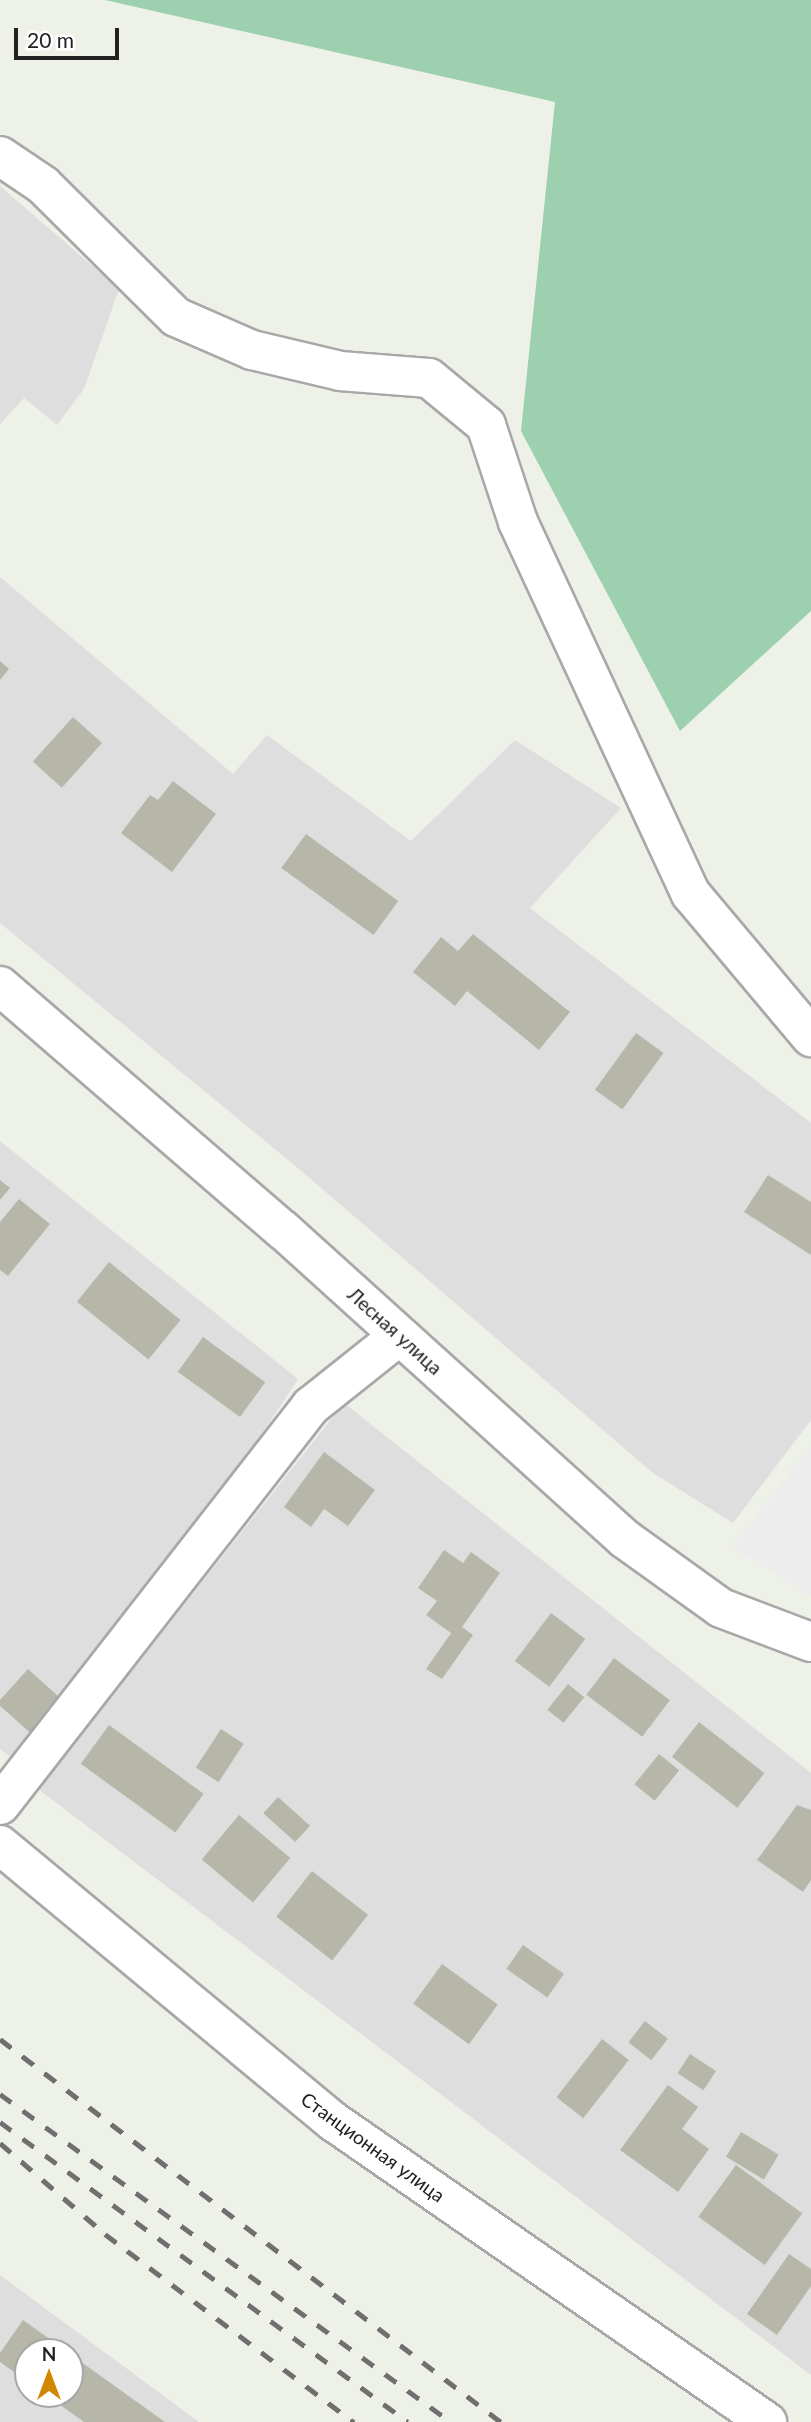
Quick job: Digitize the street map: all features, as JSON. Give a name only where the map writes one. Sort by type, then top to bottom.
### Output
[{"type":"street","points":[[0,156],[43,185],[176,317],[252,350],[340,371],[429,378],[486,425],[518,522],[691,894],[811,1037]]},
{"type":"street","name":"Лесная улица","points":[[0,986],[399,1336],[625,1539],[721,1608],[811,1642]]},
{"type":"street","points":[[0,1805],[311,1406],[399,1336]]},
{"type":"street","name":"Станционная улица","points":[[0,1844],[334,2122],[767,2422]]},
{"type":"shaded area","points":[[0,186],[119,289],[84,389],[57,425],[24,398],[0,424]]},
{"type":"shaded area","points":[[0,577],[233,774],[267,735],[411,841],[515,740],[621,808],[530,908],[811,1123],[811,1420],[733,1523],[653,1473],[299,1169],[0,923]]},
{"type":"shaded area","points":[[0,1141],[298,1379],[181,1557],[20,1764],[0,1749]]},
{"type":"shaded area","points":[[344,1403],[811,1773],[811,2375],[38,1789]]},
{"type":"shaded area","points":[[811,1446],[811,1596],[732,1547]]},
{"type":"shaded area","points":[[0,2275],[199,2422],[0,2422]]},
{"type":"green space","points":[[105,0],[811,0],[811,611],[680,731],[521,431],[555,102]]},
{"type":"building","points":[[0,661],[9,669],[0,680]]},
{"type":"building","points":[[73,717],[102,743],[62,788],[33,762]]},
{"type":"building","points":[[173,781],[216,814],[172,872],[121,833],[150,795],[158,800]]},
{"type":"building","points":[[306,834],[398,901],[374,935],[281,868]]},
{"type":"building","points":[[473,934],[570,1012],[539,1050],[467,991],[455,1006],[413,972],[441,937],[458,951]]},
{"type":"building","points":[[636,1033],[664,1053],[622,1110],[595,1090]]},
{"type":"building","points":[[768,1175],[811,1202],[811,1255],[744,1212]]},
{"type":"building","points":[[0,1180],[10,1188],[0,1200]]},
{"type":"building","points":[[19,1199],[50,1224],[8,1276],[0,1270],[0,1222]]},
{"type":"building","points":[[109,1262],[180,1320],[148,1360],[77,1302]]},
{"type":"building","points":[[203,1337],[265,1382],[240,1417],[178,1372]]},
{"type":"building","points":[[324,1452],[375,1490],[348,1526],[324,1509],[311,1527],[284,1507]]},
{"type":"building","points":[[444,1550],[463,1563],[471,1552],[500,1573],[462,1627],[473,1635],[442,1679],[426,1669],[451,1633],[426,1615],[437,1601],[418,1588]]},
{"type":"building","points":[[551,1613],[585,1639],[549,1687],[515,1661]]},
{"type":"building","points":[[614,1658],[670,1700],[642,1737],[586,1695]]},
{"type":"building","points":[[28,1669],[66,1703],[35,1737],[0,1706],[0,1700]]},
{"type":"building","points":[[568,1684],[584,1697],[564,1723],[547,1710]]},
{"type":"building","points":[[699,1722],[764,1773],[737,1808],[672,1757]]},
{"type":"building","points":[[109,1725],[204,1794],[175,1833],[81,1764]]},
{"type":"building","points":[[221,1729],[244,1744],[219,1782],[196,1768]]},
{"type":"building","points":[[659,1754],[679,1770],[655,1801],[634,1784]]},
{"type":"building","points":[[278,1797],[310,1826],[295,1842],[263,1813]]},
{"type":"building","points":[[797,1805],[811,1810],[811,1880],[803,1892],[757,1860]]},
{"type":"building","points":[[239,1815],[290,1858],[253,1902],[202,1859]]},
{"type":"building","points":[[312,1871],[368,1915],[332,1960],[276,1917]]},
{"type":"building","points":[[523,1945],[564,1974],[547,1997],[506,1969]]},
{"type":"building","points":[[442,1964],[498,2005],[469,2044],[413,2004]]},
{"type":"building","points":[[645,2021],[668,2039],[651,2060],[628,2042]]},
{"type":"building","points":[[602,2039],[629,2060],[583,2118],[556,2097]]},
{"type":"building","points":[[690,2054],[716,2071],[703,2090],[677,2073]]},
{"type":"building","points":[[668,2085],[698,2107],[682,2129],[709,2149],[678,2192],[620,2150]]},
{"type":"building","points":[[741,2132],[779,2155],[764,2180],[726,2157]]},
{"type":"building","points":[[736,2165],[802,2213],[765,2265],[698,2217]]},
{"type":"building","points":[[789,2254],[811,2269],[811,2286],[777,2335],[747,2314]]},
{"type":"building","points":[[23,2320],[48,2338],[14,2338],[14,2372],[0,2362],[0,2353]]},
{"type":"building","points":[[84,2364],[165,2422],[84,2422],[64,2408],[84,2408]]},
{"type":"railway","points":[[0,2039],[501,2422]]},
{"type":"railway","points":[[0,2094],[451,2422]]},
{"type":"railway","points":[[0,2122],[408,2422]]},
{"type":"railway","points":[[0,2143],[105,2234],[354,2422]]}]
